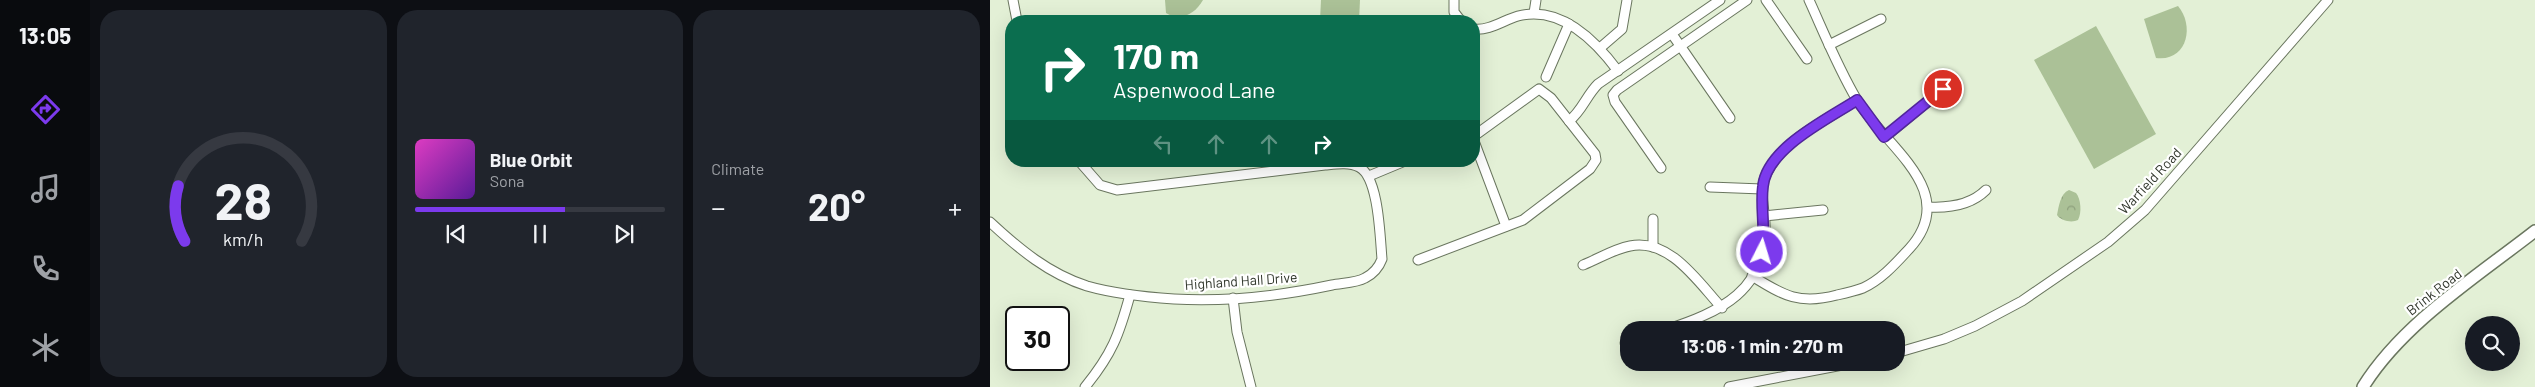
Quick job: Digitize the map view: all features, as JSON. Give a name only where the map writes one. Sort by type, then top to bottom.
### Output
[{"type":"main road","name":"Brink Road","points":[[2363,387],[2378,363],[2407,333],[2535,232]]},
{"type":"street","points":[[1013,0],[1015,15]]},
{"type":"street","points":[[1454,0],[1454,12],[1456,15]]},
{"type":"street","points":[[1534,13],[1536,0]]},
{"type":"street","points":[[1600,48],[1622,29],[1627,0]]},
{"type":"street","points":[[1568,121],[1581,110],[1593,89],[1720,0]]},
{"type":"street","points":[[1661,168],[1615,102],[1614,95],[1617,90],[1748,0]]},
{"type":"street","points":[[1766,0],[1807,59]]},
{"type":"street","points":[[1752,276],[1775,291],[1797,299],[1816,300],[1859,289],[1884,275],[1919,239],[1926,226],[1929,207],[1924,188],[1916,172],[1884,137],[1857,100],[1809,0]]},
{"type":"street","name":"Warfield Road","points":[[1905,350],[1944,339],[1975,326],[2022,301],[2108,242],[2145,210],[2328,0]]},
{"type":"street","points":[[1480,29],[1487,28],[1518,16],[1534,13],[1569,24],[1600,48],[1618,71]]},
{"type":"street","points":[[1829,45],[1881,19]]},
{"type":"street","points":[[1546,77],[1569,24]]},
{"type":"street","points":[[1672,34],[1730,118]]},
{"type":"street","points":[[1418,260],[1531,216],[1594,165],[1595,154],[1545,91],[1539,89],[1480,132]]},
{"type":"street","points":[[1884,137],[1943,89]]},
{"type":"street","points":[[1692,321],[1722,308],[1743,291],[1752,276],[1762,252],[1764,216],[1762,189],[1767,172],[1786,148],[1857,100]]},
{"type":"street","points":[[1480,157],[1506,226]]},
{"type":"street","points":[[1084,167],[1100,185],[1117,190],[1308,167]]},
{"type":"street","points":[[1356,167],[1369,176],[1391,167]]},
{"type":"street","name":"Highland Hall Drive","points":[[990,222],[1030,257],[1071,280],[1089,286],[1130,295],[1174,299],[1278,295],[1365,278],[1377,270],[1382,259],[1374,192],[1369,176]]},
{"type":"street","points":[[1710,187],[1762,189]]},
{"type":"street","points":[[1929,207],[1959,205],[1975,199],[1986,190]]},
{"type":"street","points":[[1764,216],[1824,210]]},
{"type":"street","points":[[1653,219],[1653,247]]},
{"type":"street","points":[[1583,264],[1629,246],[1653,247],[1676,258],[1722,308]]},
{"type":"street","points":[[1085,387],[1100,369],[1115,345],[1130,295]]},
{"type":"street","points":[[1233,298],[1237,332],[1251,387]]},
{"type":"street","points":[[1728,387],[1811,371]]},
{"type":"green space","points":[[1165,0],[1203,0],[1192,13],[1187,15],[1170,15],[1166,13]]},
{"type":"green space","points":[[1321,0],[1360,0],[1359,15],[1320,15]]},
{"type":"green space","points":[[2178,6],[2186,23],[2185,41],[2181,49],[2175,54],[2167,58],[2156,58],[2144,19]]},
{"type":"green space","points":[[2096,26],[2156,134],[2094,169],[2034,60]]},
{"type":"green space","points":[[2069,190],[2076,193],[2080,202],[2080,214],[2076,221],[2064,220],[2057,215],[2062,197]]},
{"type":"route","points":[[1762,252],[1765,226],[1762,202],[1764,180],[1772,162],[1786,148],[1857,100],[1884,137],[1943,89]]}]
